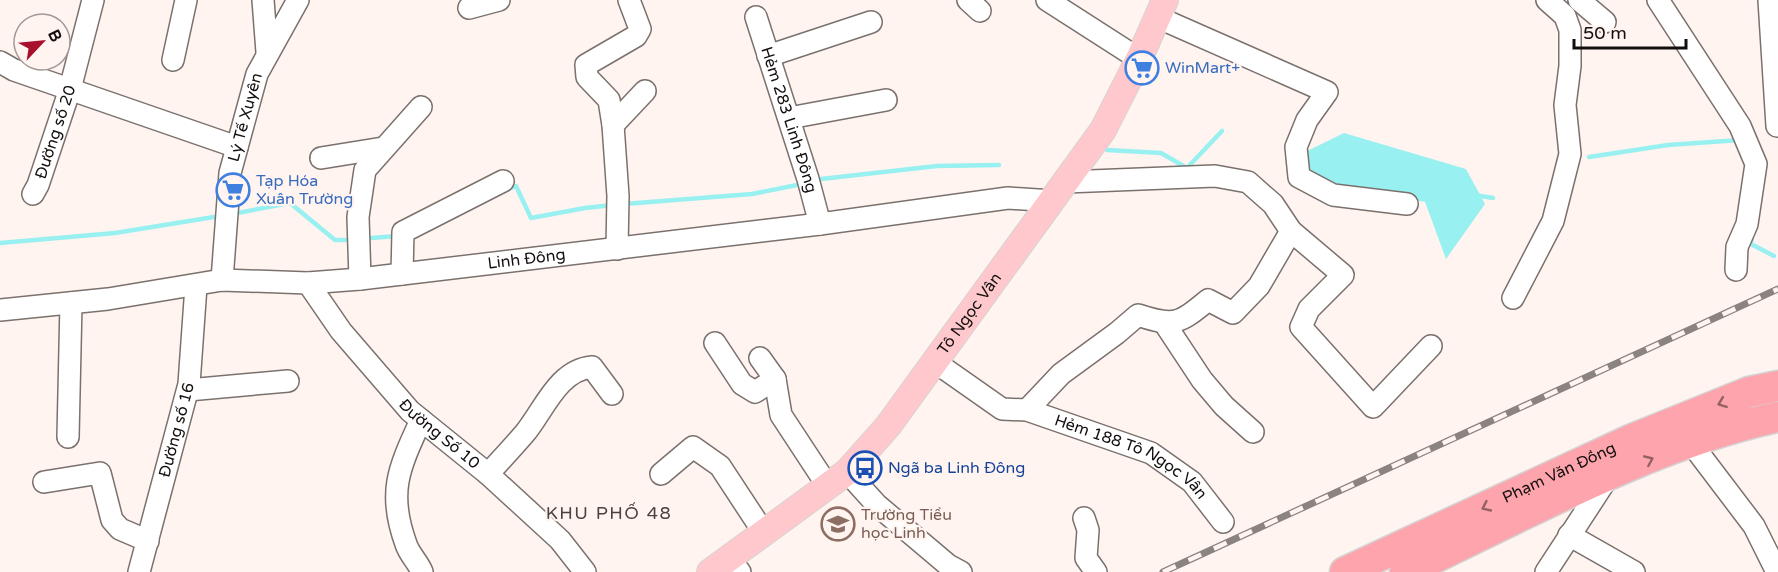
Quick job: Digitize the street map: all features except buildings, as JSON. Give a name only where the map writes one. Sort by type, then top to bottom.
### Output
[{"type":"highway","name":"Phạm Văn Đồng","points":[[1346,572],[1630,440],[1749,392],[1778,386]]},
{"type":"highway","name":"Phạm Văn Đồng","points":[[1405,572],[1608,477],[1691,443],[1778,417]]},
{"type":"main road","name":"Tô Ngọc Vân","points":[[726,567],[764,532],[837,478],[888,426],[1103,130],[1161,9]]},
{"type":"street","name":"Đường số 20","points":[[33,194],[70,89],[93,0]]},
{"type":"street","points":[[173,60],[186,0]]},
{"type":"street","points":[[263,0],[267,52]]},
{"type":"street","name":"Lý Tế Xuyên","points":[[222,280],[230,173],[237,147],[258,74],[267,52],[298,0]]},
{"type":"street","points":[[469,8],[499,0]]},
{"type":"street","points":[[617,249],[613,125],[609,100],[587,77],[586,65],[636,36],[640,29],[629,0]]},
{"type":"street","points":[[1047,0],[1139,59]]},
{"type":"street","points":[[1513,298],[1553,221],[1570,154],[1565,105],[1570,66],[1570,30],[1565,16],[1547,0]]},
{"type":"street","points":[[1579,0],[1605,22]]},
{"type":"street","points":[[1658,0],[1746,140],[1756,164],[1747,224],[1737,247],[1736,270]]},
{"type":"street","points":[[1769,0],[1777,126]]},
{"type":"street","points":[[1161,9],[1327,92],[1307,120],[1296,147],[1299,177],[1333,195],[1407,204]]},
{"type":"street","name":"Hẻm 283 Linh Đông","points":[[756,17],[820,224]]},
{"type":"street","points":[[768,56],[871,22]]},
{"type":"street","points":[[0,62],[14,70],[237,147]]},
{"type":"street","points":[[613,125],[645,91]]},
{"type":"street","points":[[789,118],[886,100]]},
{"type":"street","points":[[360,279],[358,217],[365,170],[422,107]]},
{"type":"street","points":[[321,158],[383,148]]},
{"type":"street","name":"Linh Đông","points":[[0,310],[71,303],[196,286],[222,280],[308,283],[360,279],[820,224],[1059,191],[1215,176],[1248,183],[1273,204],[1291,231],[1343,275],[1309,309],[1301,327],[1373,406],[1431,346]]},
{"type":"street","points":[[402,274],[403,237],[503,181]]},
{"type":"street","points":[[1165,324],[1189,315],[1208,300],[1233,313],[1259,285],[1291,231]]},
{"type":"street","name":"Đường Số 10","points":[[308,283],[341,331],[421,420],[488,474],[560,540],[585,572]]},
{"type":"street","name":"Đường số 16","points":[[145,570],[148,541],[188,390],[196,286]]},
{"type":"street","points":[[68,437],[71,303]]},
{"type":"street","points":[[1027,410],[1061,374],[1138,315],[1165,324],[1202,380],[1224,406],[1253,432]]},
{"type":"street","points":[[715,343],[742,384],[755,392],[775,379]]},
{"type":"street","points":[[759,358],[775,379],[781,415],[837,478],[877,506],[940,558],[962,572]]},
{"type":"street","name":"Hẻm 188 Tô Ngọc Vân","points":[[935,362],[1002,409],[1027,410],[1151,453],[1192,482],[1223,522]]},
{"type":"street","points":[[488,474],[527,431],[554,390],[581,368],[592,367],[612,394]]},
{"type":"street","points":[[188,390],[288,381]]},
{"type":"street","points":[[421,420],[400,465],[395,504],[407,548],[417,559],[422,572]]},
{"type":"street","points":[[1691,443],[1754,526],[1777,572]]},
{"type":"street","points":[[661,474],[693,447],[720,466],[764,532]]},
{"type":"street","points":[[44,482],[100,473],[112,520],[120,529],[148,541]]},
{"type":"street","points":[[1546,572],[1608,477]]},
{"type":"street","points":[[1084,519],[1088,530],[1086,558],[1096,572]]},
{"type":"street","points":[[1569,535],[1634,572]]},
{"type":"water","points":[[1344,133],[1466,169],[1485,204],[1446,259],[1425,202],[1326,183],[1311,173],[1305,152]]},
{"type":"waterway","points":[[1107,150],[1161,153],[1187,168],[1222,131]]},
{"type":"waterway","points":[[1589,157],[1668,145],[1740,140]]},
{"type":"waterway","points":[[821,179],[937,166],[999,165]]},
{"type":"waterway","points":[[624,204],[752,194],[797,185]]},
{"type":"waterway","points":[[506,190],[516,186],[531,218],[613,205]]},
{"type":"waterway","points":[[1475,195],[1493,198]]},
{"type":"waterway","points":[[232,214],[290,203],[335,240],[346,240]]},
{"type":"waterway","points":[[0,243],[115,233],[220,216]]},
{"type":"waterway","points":[[1752,234],[1751,244],[1774,256]]},
{"type":"waterway","points":[[371,238],[397,236]]},
{"type":"railway","points":[[1163,572],[1778,289]]},
{"type":"place","name":"WinMart+","points":[[1142,68]]},
{"type":"place","name":"Tạp Hóa Xuân Trường","points":[[233,190]]},
{"type":"place","name":"Ngã ba Linh Đông","points":[[865,468]]},
{"type":"place","name":"Trường Tiểu học Linh","points":[[838,524]]},
{"type":"district","name":"KHU PHỐ 48","points":[[609,513]]}]
